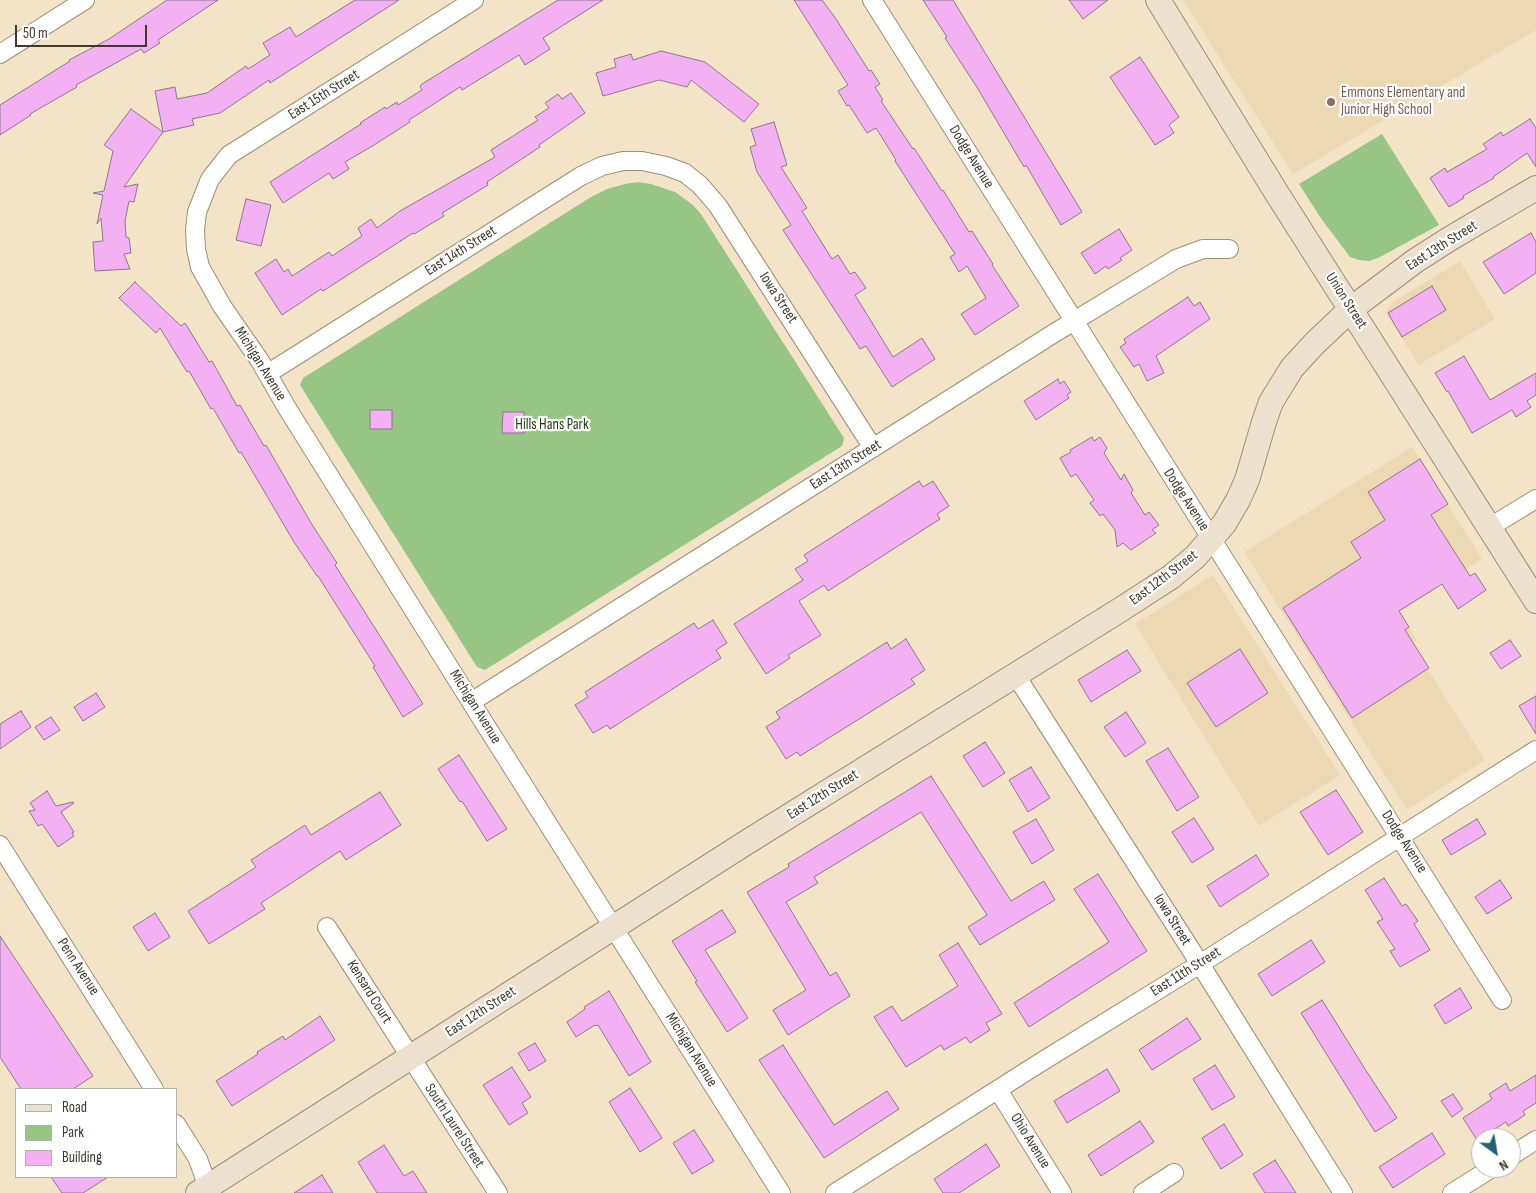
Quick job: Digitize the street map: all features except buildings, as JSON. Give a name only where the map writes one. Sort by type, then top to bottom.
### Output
[{"type":"street","points":[[0,54],[85,0]]},
{"type":"street","name":"East 15th Street","points":[[197,212],[210,179],[229,155],[474,0]]},
{"type":"street","name":"Dodge Avenue","points":[[872,0],[1502,1000]]},
{"type":"street","name":"Union Street","points":[[1158,0],[1276,192],[1536,600]]},
{"type":"street","name":"East 14th Street","points":[[267,374],[581,176],[602,166],[623,161],[642,161],[666,166]]},
{"type":"street","name":"Iowa Street","points":[[666,166],[684,173],[700,185],[718,206],[873,448]]},
{"type":"street","name":"East 13th Street","points":[[1351,309],[1415,261],[1536,188]]},
{"type":"street","name":"Michigan Avenue","points":[[197,212],[195,230],[196,249],[200,267],[222,306],[267,374],[471,702],[781,1193]]},
{"type":"street","name":"East 13th Street","points":[[471,702],[1074,321],[1176,259],[1203,249],[1228,249]]},
{"type":"street","name":"East 12th Street","points":[[206,1191],[613,927],[1171,577],[1195,557],[1211,539],[1224,524],[1238,500],[1247,480],[1271,402],[1279,387],[1292,368],[1351,309]]},
{"type":"street","points":[[1490,527],[1536,499]]},
{"type":"street","name":"Iowa Street","points":[[1015,674],[1200,964],[1342,1193]]},
{"type":"street","name":"East 11th Street","points":[[835,1193],[1536,750]]},
{"type":"street","name":"Penn Avenue","points":[[0,845],[153,1088]]},
{"type":"street","name":"Kensard Court","points":[[328,927],[410,1058]]},
{"type":"street","name":"South Laurel Street","points":[[410,1058],[498,1193]]},
{"type":"street","name":"Ohio Avenue","points":[[998,1090],[1062,1193]]},
{"type":"street","points":[[178,1127],[198,1159],[206,1191]]},
{"type":"street","points":[[1521,1150],[1536,1140]]},
{"type":"street","points":[[1143,1193],[1174,1174]]},
{"type":"street","points":[[1452,1193],[1476,1178]]},
{"type":"shaded area","name":"Emmons Elementary and Junior High School","points":[[1183,0],[1536,0],[1536,30],[1293,174]]},
{"type":"shaded area","points":[[1460,261],[1495,319],[1419,365],[1385,312],[1393,302]]},
{"type":"shaded area","points":[[1412,447],[1482,559],[1399,612],[1417,640],[1412,644],[1485,760],[1407,810],[1244,552]]},
{"type":"shaded area","points":[[1213,575],[1340,775],[1259,826],[1135,624]]},
{"type":"green space","points":[[1382,134],[1439,225],[1378,258],[1369,261],[1359,260],[1350,257],[1320,217],[1299,184]]},
{"type":"green space","name":"Hills Hans Park","points":[[638,182],[675,192],[693,205],[701,214],[844,438],[842,446],[485,670],[477,667],[300,385],[303,378],[591,197],[607,189]]},
{"type":"place","name":"Emmons Elementary and Junior High School","points":[[1331,102]]}]
